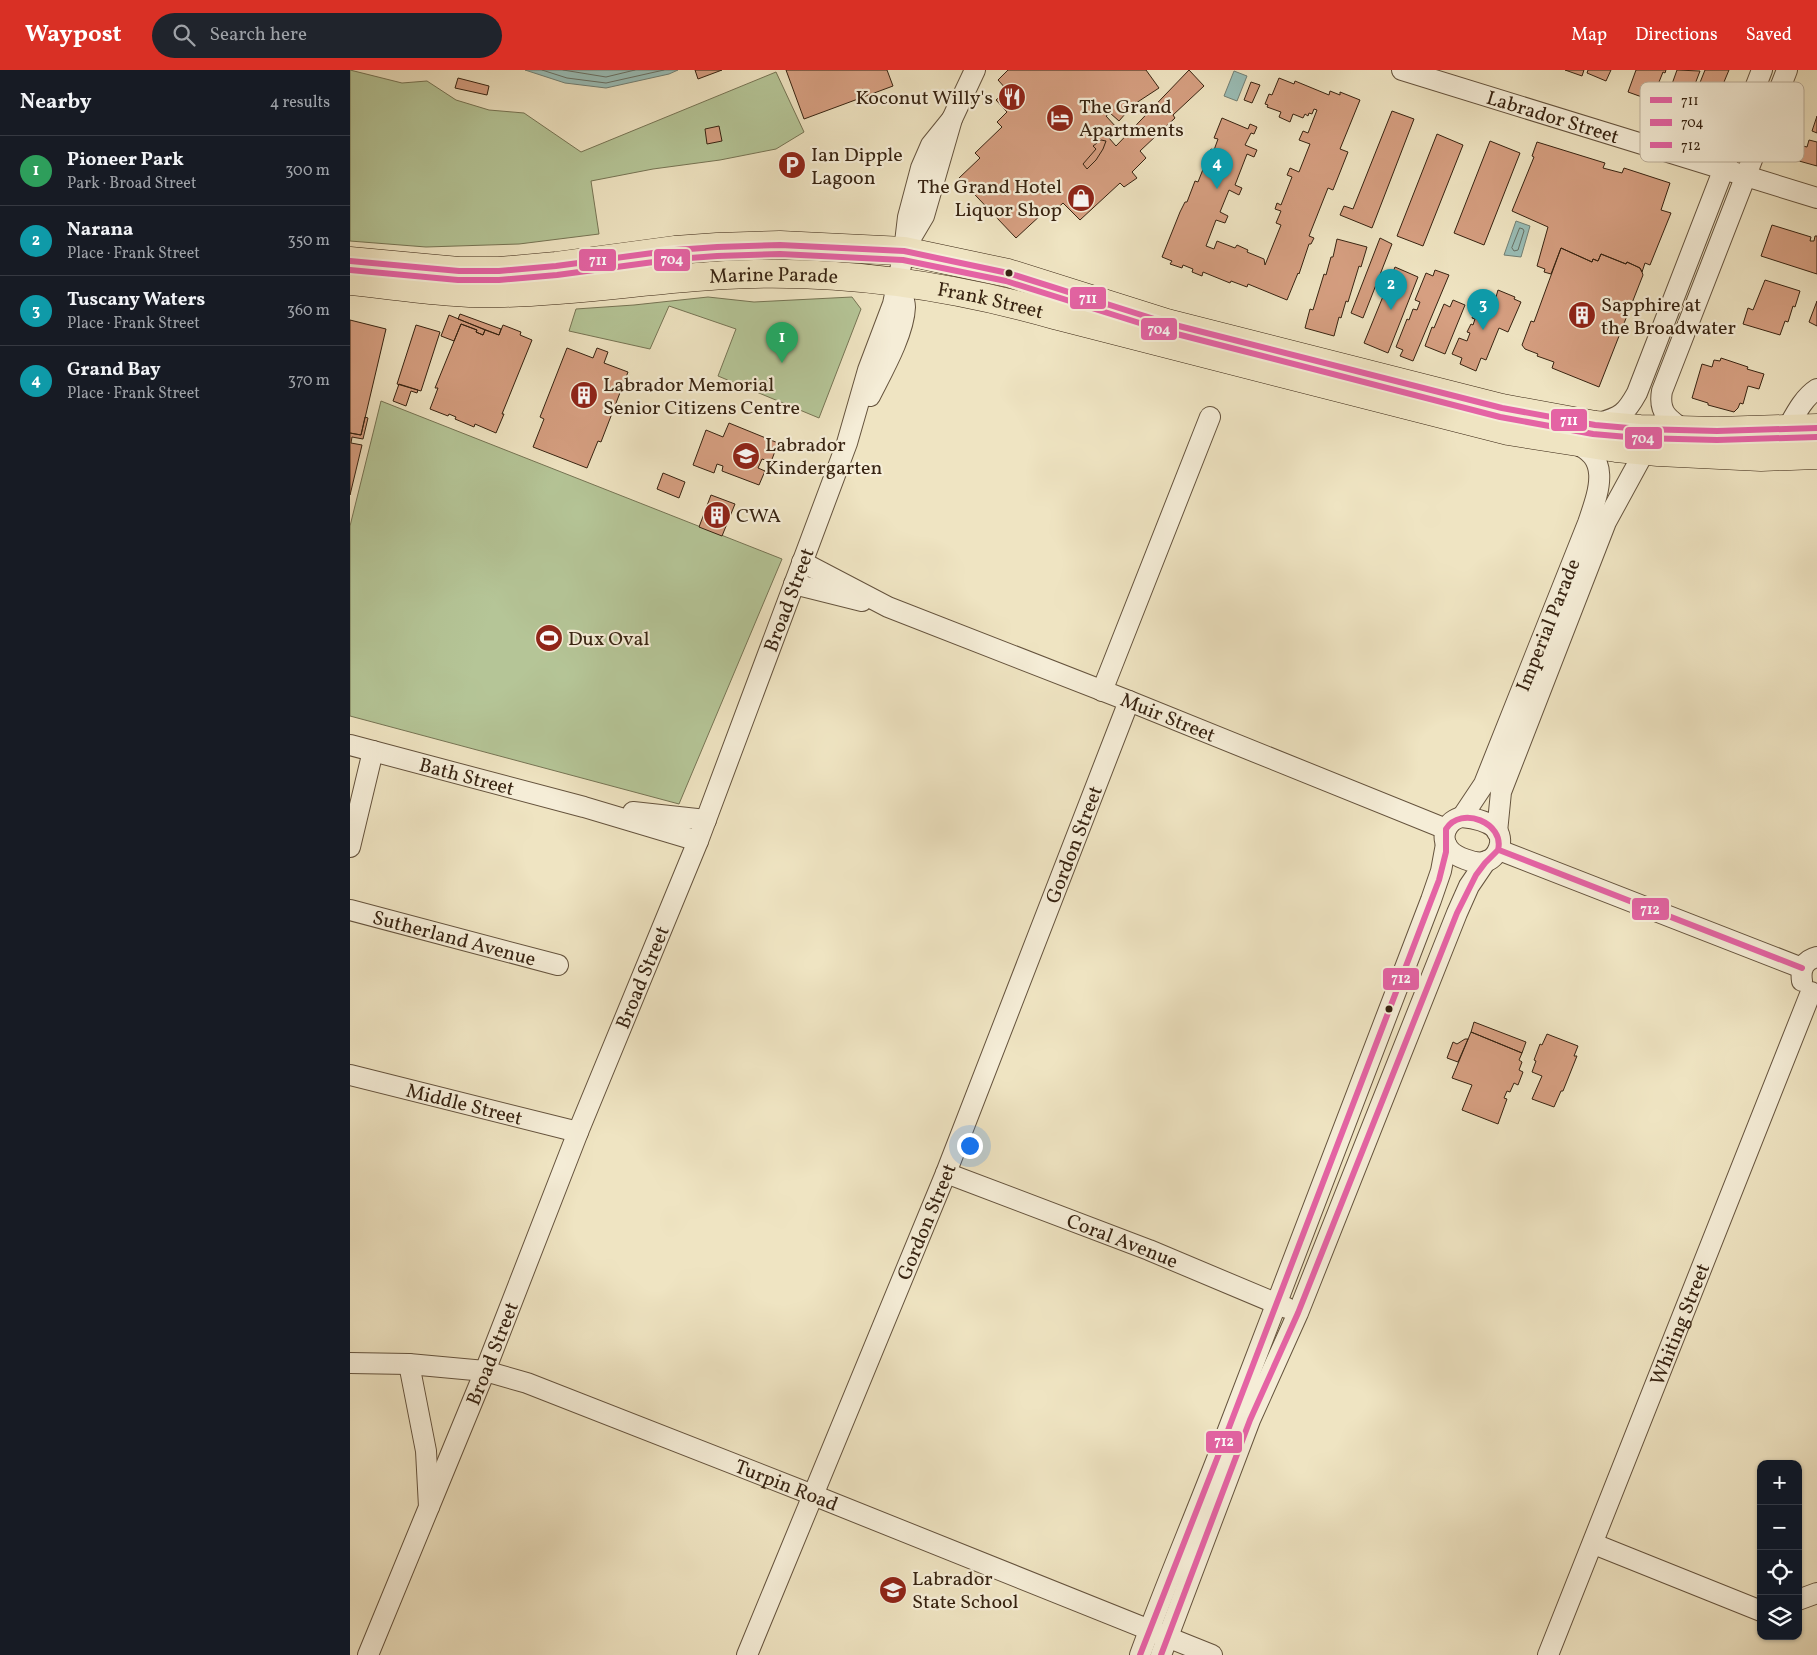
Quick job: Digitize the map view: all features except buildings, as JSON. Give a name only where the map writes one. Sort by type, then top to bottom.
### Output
[{"type":"highway","name":"Marine Parade","points":[[350,261],[459,270],[499,271],[556,266],[675,250],[718,247],[780,245],[904,251]]},
{"type":"highway","name":"Frank Street","points":[[904,251],[1008,273],[1167,323],[1502,408],[1595,425],[1686,431],[1817,428]]},
{"type":"highway","name":"Marine Parade","points":[[350,281],[503,293],[574,289],[726,275],[825,275],[898,281]]},
{"type":"highway","name":"Frank Street","points":[[898,281],[1003,300],[1058,316],[1508,431],[1658,452],[1761,457],[1817,455]]},
{"type":"street","points":[[904,251],[908,217],[921,168],[931,144],[952,118],[975,70]]},
{"type":"street","name":"Labrador Street","points":[[1402,70],[1640,143]]},
{"type":"street","points":[[1757,82],[1762,70]]},
{"type":"street","points":[[1782,82],[1787,70]]},
{"type":"street","name":"Labrador Street","points":[[1702,162],[1817,198]]},
{"type":"street","points":[[1595,425],[1624,414],[1637,393],[1724,162]]},
{"type":"street","points":[[1686,431],[1666,415],[1662,404],[1662,391],[1751,162]]},
{"type":"street","name":"Broad Street","points":[[368,1655],[485,1371],[578,1132],[698,841],[847,443],[886,364],[902,325],[905,306],[898,281],[904,251]]},
{"type":"street","points":[[1787,429],[1803,402],[1817,389]]},
{"type":"street","points":[[1102,691],[1210,417]]},
{"type":"street","name":"Imperial Parade","points":[[1165,1646],[1248,1428],[1298,1313],[1457,913],[1469,886],[1494,848],[1501,792],[1540,665],[1599,491],[1599,470],[1594,457],[1586,448],[1566,440]]},
{"type":"street","name":"Imperial Parade","points":[[1462,817],[1484,784],[1606,522],[1642,456],[1658,452]]},
{"type":"street","name":"Muir Street","points":[[802,562],[888,607],[1129,701],[1446,837]]},
{"type":"street","name":"Muir Street","points":[[794,584],[888,607]]},
{"type":"street","name":"Gordon Street","points":[[748,1655],[946,1173],[1129,701]]},
{"type":"street","name":"Bath Street","points":[[350,745],[584,807],[698,841]]},
{"type":"street","points":[[350,847],[373,751]]},
{"type":"street","name":"Bath Street","points":[[584,807],[706,820]]},
{"type":"street","points":[[1140,1655],[1431,900],[1441,871],[1446,837],[1454,820],[1462,817],[1488,824],[1494,848]]},
{"type":"street","points":[[1446,837],[1452,852],[1474,861],[1494,848]]},
{"type":"street","points":[[1494,848],[1809,962],[1802,980],[1814,992]]},
{"type":"street","name":"Sutherland Avenue","points":[[350,910],[558,964]]},
{"type":"street","name":"Whiting Street","points":[[1548,1655],[1814,992]]},
{"type":"street","name":"Middle Street","points":[[350,1075],[578,1132]]},
{"type":"street","points":[[1329,1162],[1354,1172]]},
{"type":"street","name":"Coral Avenue","points":[[946,1173],[1149,1250],[1298,1313]]},
{"type":"street","name":"Turpin Road","points":[[350,1363],[409,1364],[485,1371],[528,1383],[565,1396],[1149,1630],[1165,1646],[1212,1655]]},
{"type":"street","name":"Broad Street","points":[[409,1364],[426,1451],[429,1507]]},
{"type":"street","points":[[1594,1544],[1757,1609]]},
{"type":"street","points":[[1802,1599],[1817,1593]]},
{"type":"green space","points":[[350,70],[402,83],[427,81],[456,100],[489,110],[524,113],[581,152],[776,72],[804,132],[776,149],[591,181],[599,234],[519,244],[426,247],[350,241]]},
{"type":"green space","points":[[708,297],[754,302],[852,297],[861,309],[819,418],[718,376],[736,329],[669,306],[650,349],[569,331],[576,309]]},
{"type":"green space","name":"Dux Oval","points":[[381,401],[782,559],[679,804],[350,716],[350,526]]},
{"type":"water","points":[[525,70],[678,70],[669,74],[606,88],[565,83]]},
{"type":"water","points":[[1234,71],[1247,76],[1237,101],[1224,96]]},
{"type":"water","points":[[1516,221],[1530,226],[1521,257],[1504,255]]},
{"type":"transit line","name":"711","points":[[350,261],[459,271],[499,271],[556,266],[675,250],[717,247],[780,245],[904,251],[1008,273],[1167,323],[1502,408],[1595,425],[1640,429],[1717,431],[1817,428]]},
{"type":"transit line","name":"704","points":[[350,270],[458,280],[499,280],[557,275],[676,259],[717,256],[780,254],[903,260],[1006,281],[1165,331],[1500,417],[1593,434],[1639,438],[1717,440],[1817,437]]},
{"type":"transit line","name":"712","points":[[1140,1655],[1439,880],[1446,852],[1446,829],[1453,822],[1461,818],[1480,820],[1489,825],[1495,832],[1498,840],[1498,850],[1476,875],[1457,913],[1298,1313],[1250,1420],[1161,1655]]},
{"type":"transit line","name":"712","points":[[1499,850],[1802,968]]},
{"type":"place","name":"Koconut Willy's","points":[[1012,97]]},
{"type":"place","name":"The Grand Apartments","points":[[1060,118]]},
{"type":"place","name":"Ian Dipple Lagoon","points":[[792,165]]},
{"type":"place","name":"Grand Bay","points":[[1217,189]]},
{"type":"place","name":"The Grand Hotel Liquor Shop","points":[[1081,198]]},
{"type":"place","name":"Narana","points":[[1391,310]]},
{"type":"place","name":"Sapphire at the Broadwater","points":[[1582,315]]},
{"type":"place","name":"Tuscany Waters","points":[[1483,330]]},
{"type":"place","name":"Pioneer Park","points":[[782,363]]},
{"type":"place","name":"Labrador Memorial Senior Citizens Centre","points":[[584,395]]},
{"type":"place","name":"Labrador Kindergarten","points":[[746,456]]},
{"type":"place","name":"CWA","points":[[717,515]]},
{"type":"place","name":"Dux Oval","points":[[549,638]]},
{"type":"place","name":"Labrador State School","points":[[893,1590]]}]
